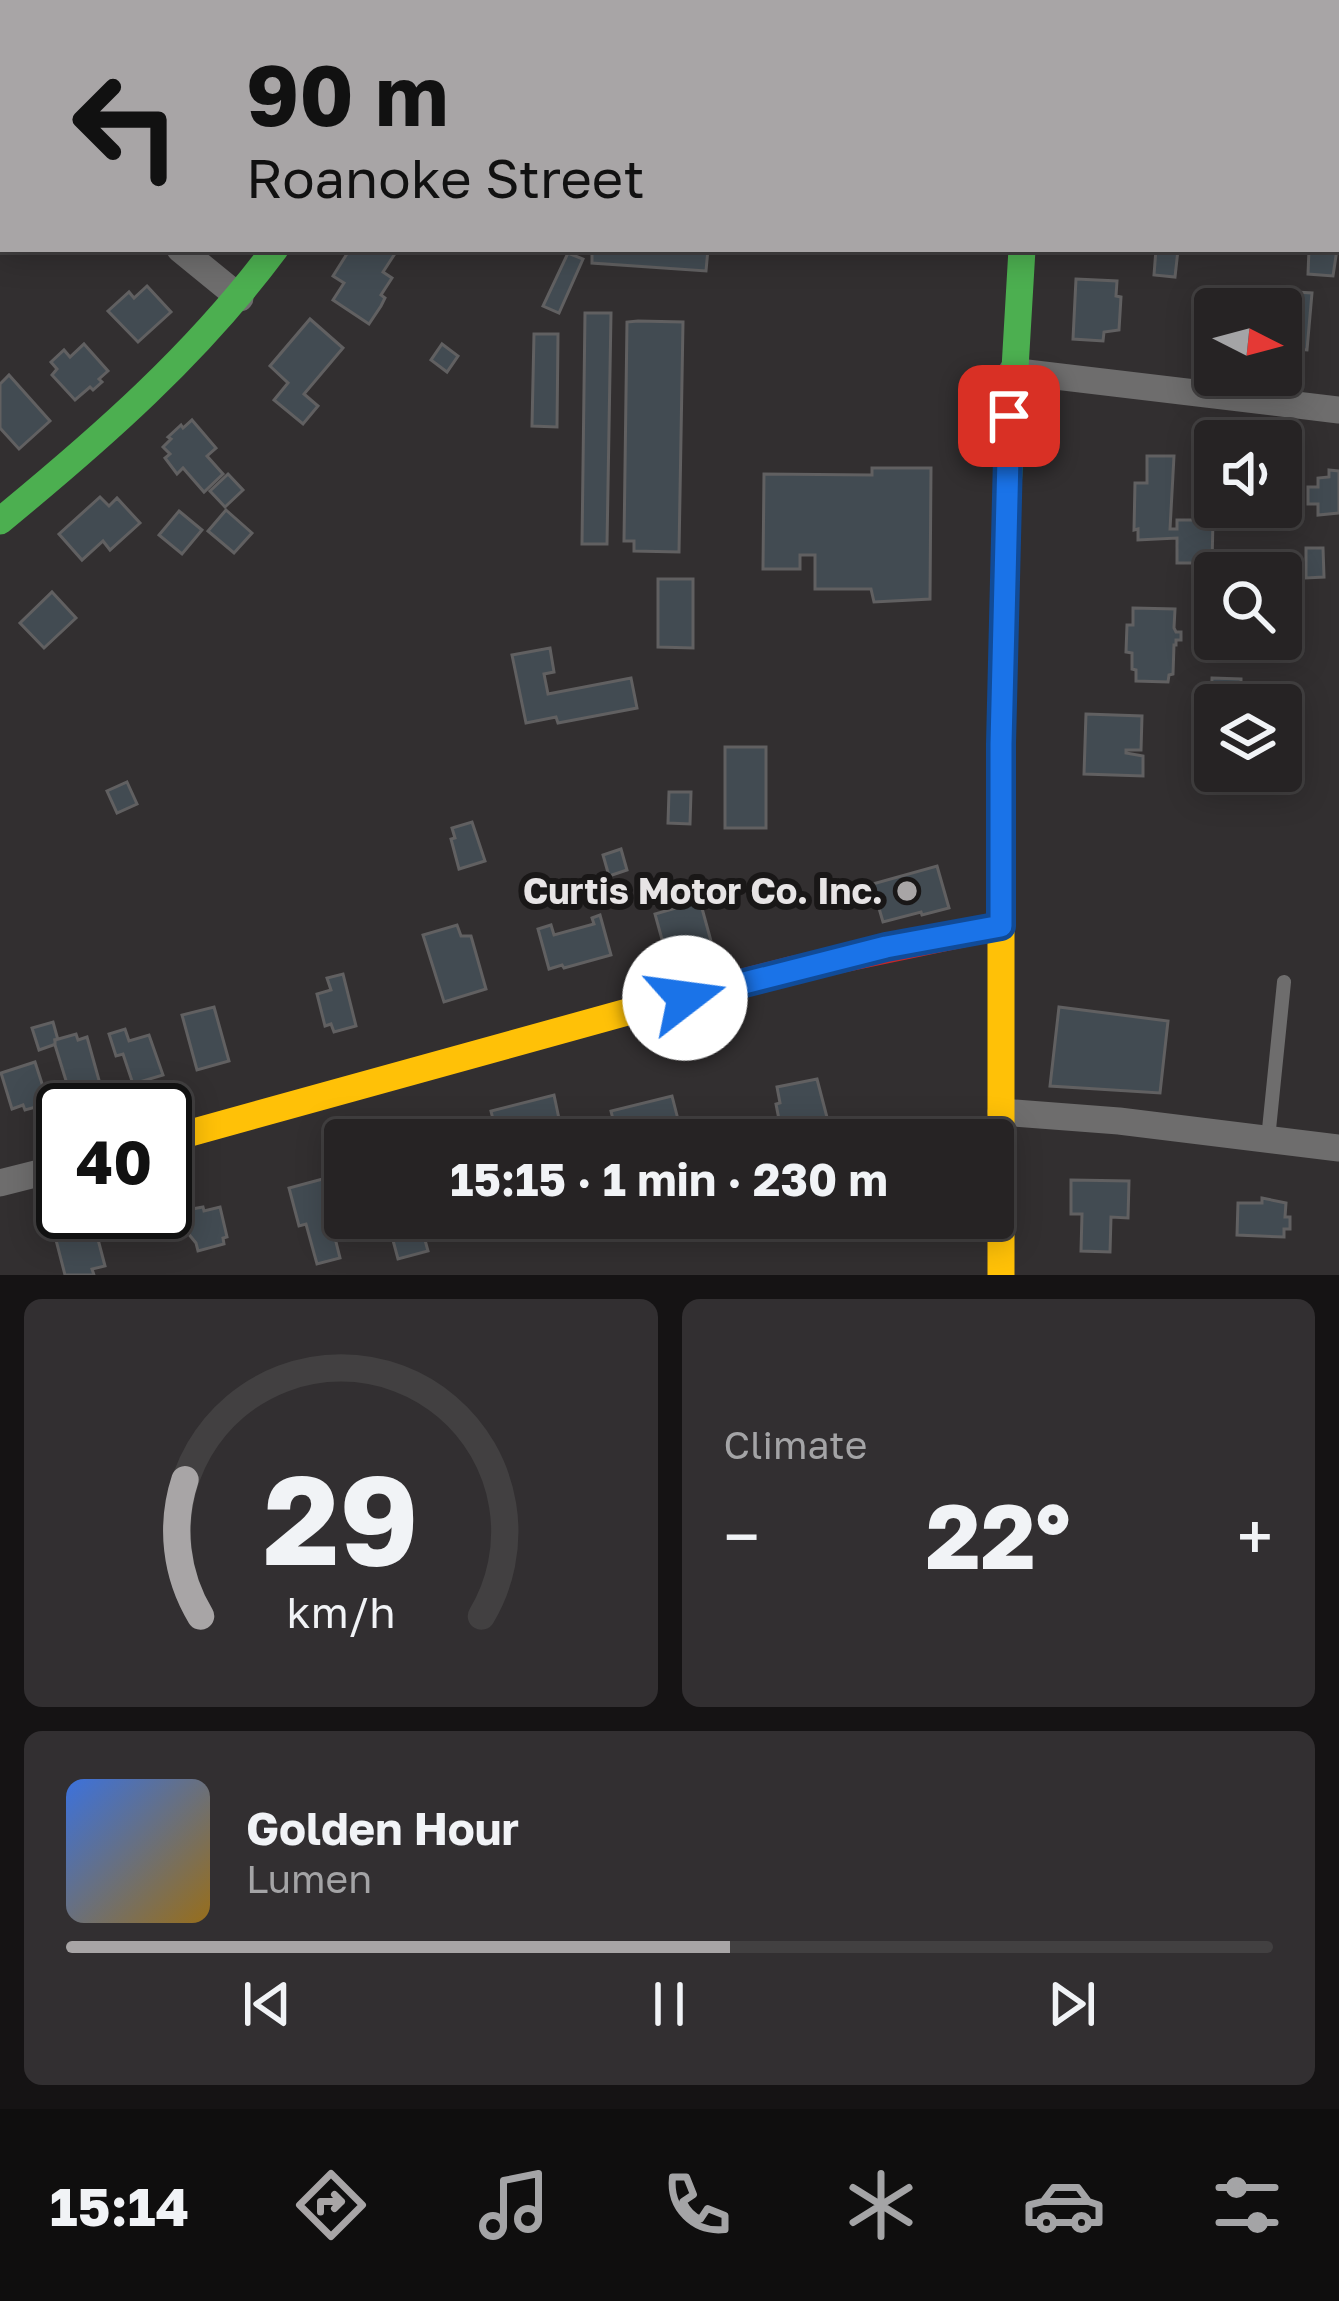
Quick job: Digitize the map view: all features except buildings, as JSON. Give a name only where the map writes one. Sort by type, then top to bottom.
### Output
[{"type":"street","points":[[184,252],[240,298]]},
{"type":"street","points":[[0,520],[96,442],[199,344],[273,252]]},
{"type":"street","points":[[1001,1275],[1004,548],[1022,252]]},
{"type":"street","points":[[1012,370],[1339,410]]},
{"type":"street","points":[[192,1133],[776,973],[1001,926]]},
{"type":"street","points":[[1001,1112],[1339,1148]]},
{"type":"street","points":[[0,1184],[36,1174]]},
{"type":"lane","points":[[1268,1139],[1285,982]]},
{"type":"traffic: fast","points":[[0,521],[146,393],[213,324],[273,252]]},
{"type":"traffic: fast","points":[[1001,775],[1007,505],[1022,252]]},
{"type":"traffic: slow","points":[[1001,775],[1001,1275]]},
{"type":"traffic: slow","points":[[192,1133],[667,1001]]},
{"type":"traffic: jam","points":[[667,1001],[1001,926]]},
{"type":"place","name":"Curtis Motor Co. Inc.","points":[[907,891]]},
{"type":"route","points":[[685,998],[886,947],[1001,926],[1009,416]]}]
